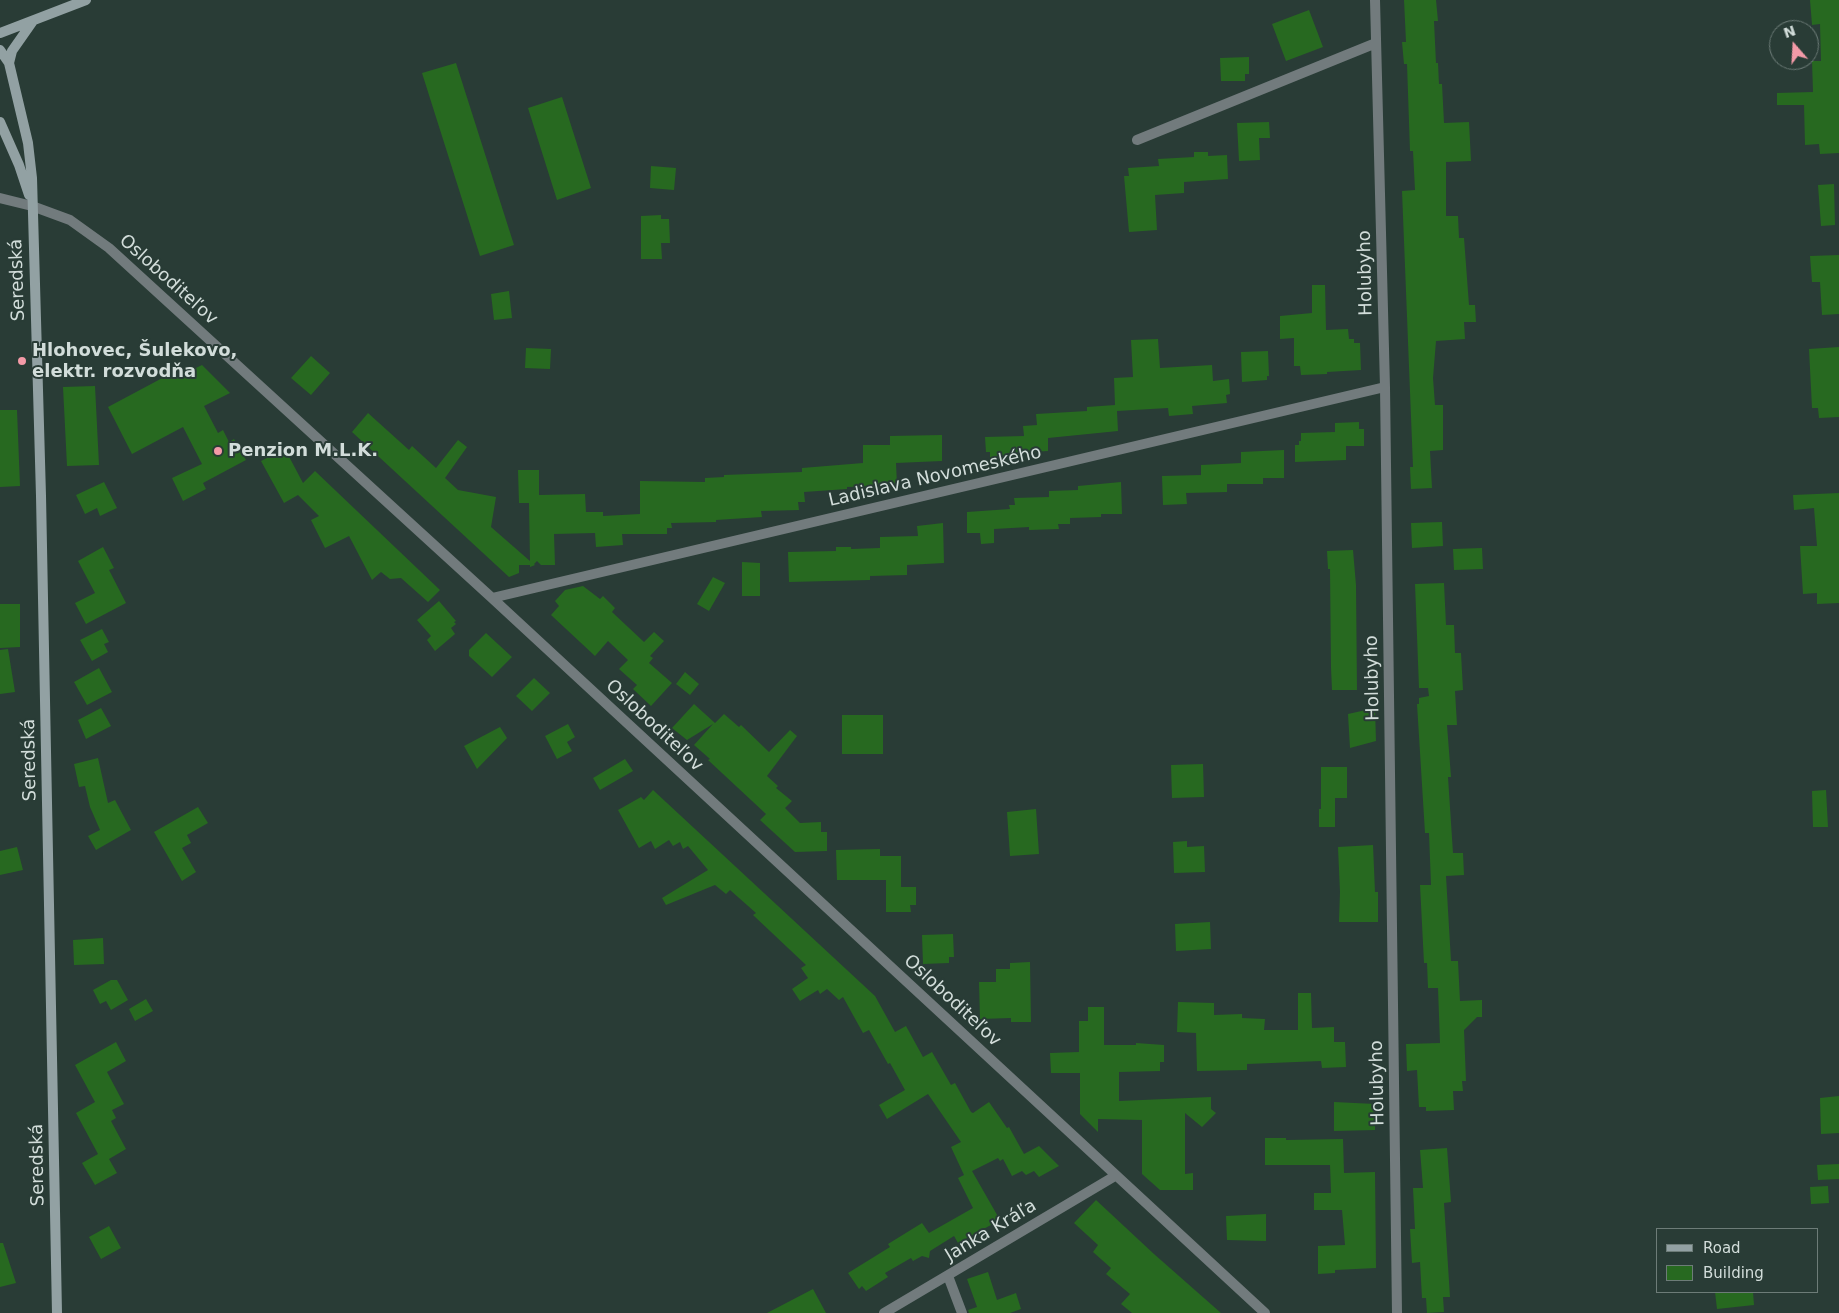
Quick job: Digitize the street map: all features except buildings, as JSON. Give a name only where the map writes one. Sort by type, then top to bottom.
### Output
[{"type":"street","points":[[0,33],[86,0]]},
{"type":"street","name":"Holubyho","points":[[1375,0],[1385,387],[1397,1313]]},
{"type":"street","points":[[9,63],[12,50],[34,20]]},
{"type":"street","points":[[1137,140],[1376,43]]},
{"type":"street","name":"Seredská","points":[[0,50],[9,63],[28,143],[32,178],[42,496],[57,1313]]},
{"type":"street","name":"Seredská","points":[[0,122],[11,146],[32,206]]},
{"type":"street","name":"Seredská","points":[[0,128],[11,146]]},
{"type":"street","name":"Osloboditeľov","points":[[0,198],[32,206],[70,220],[109,248],[492,598],[1265,1313]]},
{"type":"street","name":"Ladislava Novomeského","points":[[492,598],[1385,387]]},
{"type":"street","name":"Janka Kráľa","points":[[884,1313],[1115,1176]]},
{"type":"street","points":[[948,1276],[962,1313]]},
{"type":"place","name":"Hlohovec, Šulekovo, elektr. rozvodňa","points":[[22,361]]},
{"type":"place","name":"Penzion M.L.K.","points":[[218,451]]}]
